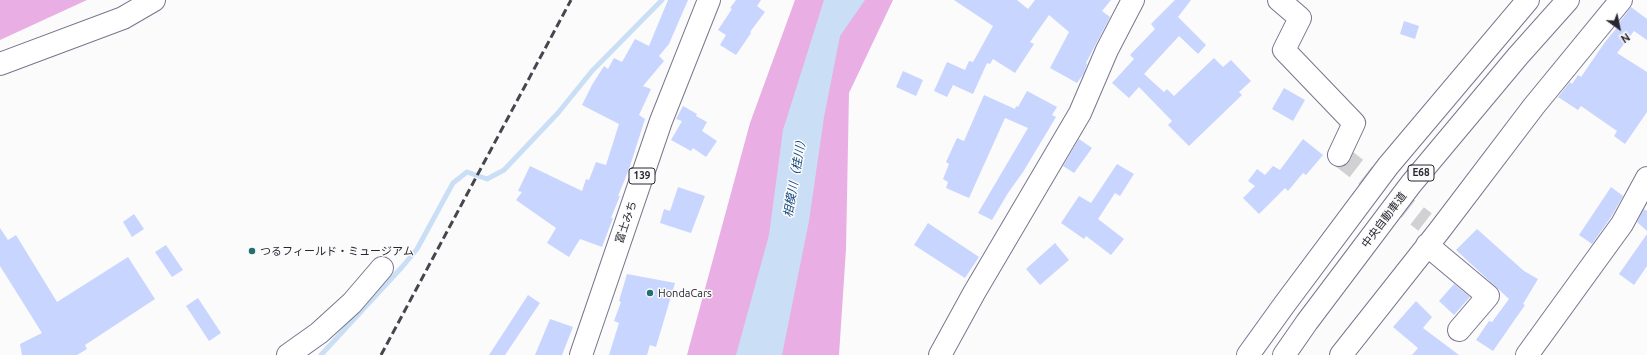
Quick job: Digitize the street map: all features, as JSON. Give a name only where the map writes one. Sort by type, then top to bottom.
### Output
[{"type":"main road","points":[[0,64],[123,18],[154,0]]},
{"type":"main road","name":"富士みち","points":[[581,355],[660,121],[709,0]]},
{"type":"main road","points":[[940,355],[974,293],[1080,113],[1107,50],[1133,0]]},
{"type":"main road","points":[[1279,0],[1300,18],[1284,50],[1354,123],[1339,155]]},
{"type":"main road","name":"E68","points":[[1248,355],[1388,166],[1528,0]]},
{"type":"main road","name":"中央自動車道","points":[[1284,355],[1307,322],[1411,184],[1518,56],[1568,0]]},
{"type":"main road","points":[[1340,355],[1430,233],[1621,0]]},
{"type":"main road","points":[[1527,355],[1622,224],[1647,178]]},
{"type":"main road","points":[[1430,233],[1488,296],[1459,330]]},
{"type":"main road","points":[[288,355],[319,333],[352,303],[382,268]]},
{"type":"shaded area","points":[[0,0],[87,0],[0,40]]},
{"type":"shaded area","points":[[795,0],[893,0],[849,93],[846,249],[839,355],[687,355],[750,123]]},
{"type":"water","name":"相模川（桂川）","points":[[824,0],[865,0],[840,36],[824,117],[809,221],[782,355],[736,355],[769,235],[783,130]]},
{"type":"building","points":[[668,0],[688,0],[669,44],[659,56],[664,61],[643,86],[651,89],[639,115],[645,119],[602,247],[580,239],[569,257],[547,243],[556,228],[516,200],[522,192],[518,191],[530,166],[582,191],[586,179],[589,180],[596,162],[606,165],[619,124],[582,105],[604,66],[608,69],[614,58],[622,62],[635,39],[649,46]]},
{"type":"building","points":[[736,0],[761,0],[757,6],[765,12],[750,32],[751,33],[736,55],[720,45],[726,35],[718,30],[732,9],[730,8]]},
{"type":"building","points":[[954,0],[1017,0],[1028,9],[1035,0],[1111,0],[1102,11],[1110,17],[1086,63],[1084,73],[1077,83],[1050,68],[1069,32],[1049,15],[1030,42],[1034,44],[1015,73],[993,59],[990,64],[987,63],[973,94],[953,85],[947,97],[934,91],[947,62],[965,70],[969,61],[973,62],[993,26]]},
{"type":"building","points":[[1175,0],[1191,0],[1178,17],[1206,45],[1198,54],[1179,36],[1144,74],[1164,92],[1167,89],[1174,96],[1214,58],[1223,67],[1231,60],[1251,81],[1239,92],[1242,95],[1189,146],[1168,125],[1172,121],[1139,87],[1129,98],[1112,83],[1134,59],[1130,55],[1155,29],[1151,24]]},
{"type":"building","points":[[1631,7],[1647,19],[1647,40],[1634,31],[1617,53],[1647,72],[1647,112],[1625,144],[1614,136],[1617,131],[1581,106],[1578,110],[1558,97],[1570,82],[1572,84],[1578,75],[1581,77]]},
{"type":"building","points":[[1404,21],[1419,26],[1415,39],[1400,34]]},
{"type":"building","points":[[903,71],[923,80],[916,96],[896,87]]},
{"type":"building","points":[[1284,88],[1305,100],[1293,121],[1272,109]]},
{"type":"building","points":[[1027,91],[1057,107],[1052,115],[1056,117],[992,220],[978,213],[1028,128],[1005,118],[969,198],[946,188],[948,182],[943,179],[949,164],[946,162],[957,138],[964,141],[984,95],[1015,109],[1016,106],[1018,107]]},
{"type":"building","points":[[683,106],[707,122],[702,131],[717,141],[706,157],[693,148],[691,151],[671,140],[682,121],[676,119]]},
{"type":"building","points":[[1079,139],[1092,148],[1074,173],[1063,166]]},
{"type":"building","points":[[1303,139],[1323,155],[1306,175],[1303,173],[1288,191],[1285,188],[1259,214],[1243,198],[1255,186],[1248,181],[1257,169],[1265,175],[1273,166],[1280,170]]},
{"type":"building","points":[[1117,164],[1134,174],[1120,196],[1115,193],[1098,219],[1124,239],[1111,255],[1086,236],[1084,239],[1061,223],[1079,196],[1091,203]]},
{"type":"building","points":[[678,187],[705,196],[691,233],[660,223],[664,209],[670,211]]},
{"type":"building","points":[[1611,187],[1623,196],[1611,217],[1592,244],[1579,235]]},
{"type":"building","points":[[1644,209],[1647,211],[1647,231],[1637,222]]},
{"type":"building","points":[[134,214],[144,229],[132,237],[123,222]]},
{"type":"building","points":[[928,223],[979,257],[965,278],[914,245]]},
{"type":"building","points":[[0,228],[8,240],[16,235],[57,302],[128,257],[155,299],[85,345],[87,349],[77,355],[22,355],[20,344],[42,333],[0,266]]},
{"type":"building","points":[[1477,229],[1524,271],[1538,279],[1523,304],[1525,305],[1493,351],[1476,340],[1489,321],[1492,322],[1509,299],[1456,250]]},
{"type":"building","points":[[1647,234],[1647,266],[1634,285],[1619,274]]},
{"type":"building","points":[[1055,243],[1069,260],[1040,285],[1026,269]]},
{"type":"building","points":[[166,245],[183,270],[172,277],[155,252]]},
{"type":"building","points":[[627,274],[675,283],[656,347],[650,345],[647,355],[609,355],[619,323],[614,321],[621,302],[619,301]]},
{"type":"building","points":[[1454,284],[1470,297],[1454,315],[1439,301]]},
{"type":"building","points":[[528,295],[540,303],[505,355],[489,355]]},
{"type":"building","points":[[198,298],[221,333],[209,341],[186,306]]},
{"type":"building","points":[[1416,301],[1432,317],[1423,328],[1459,355],[1412,355],[1418,348],[1393,327]]},
{"type":"building","points":[[550,319],[573,327],[562,355],[535,355]]},
{"type":"waterway","points":[[321,355],[417,249],[453,183],[467,172],[487,179],[504,170],[558,113],[592,71],[662,0]]},
{"type":"tunnel","points":[[1339,155],[1425,222]]},
{"type":"railway","points":[[381,355],[571,0]]},
{"type":"place","name":"つるフィールド・ミュージアム","points":[[252,251]]},
{"type":"place","name":"HondaCars","points":[[650,293]]}]
